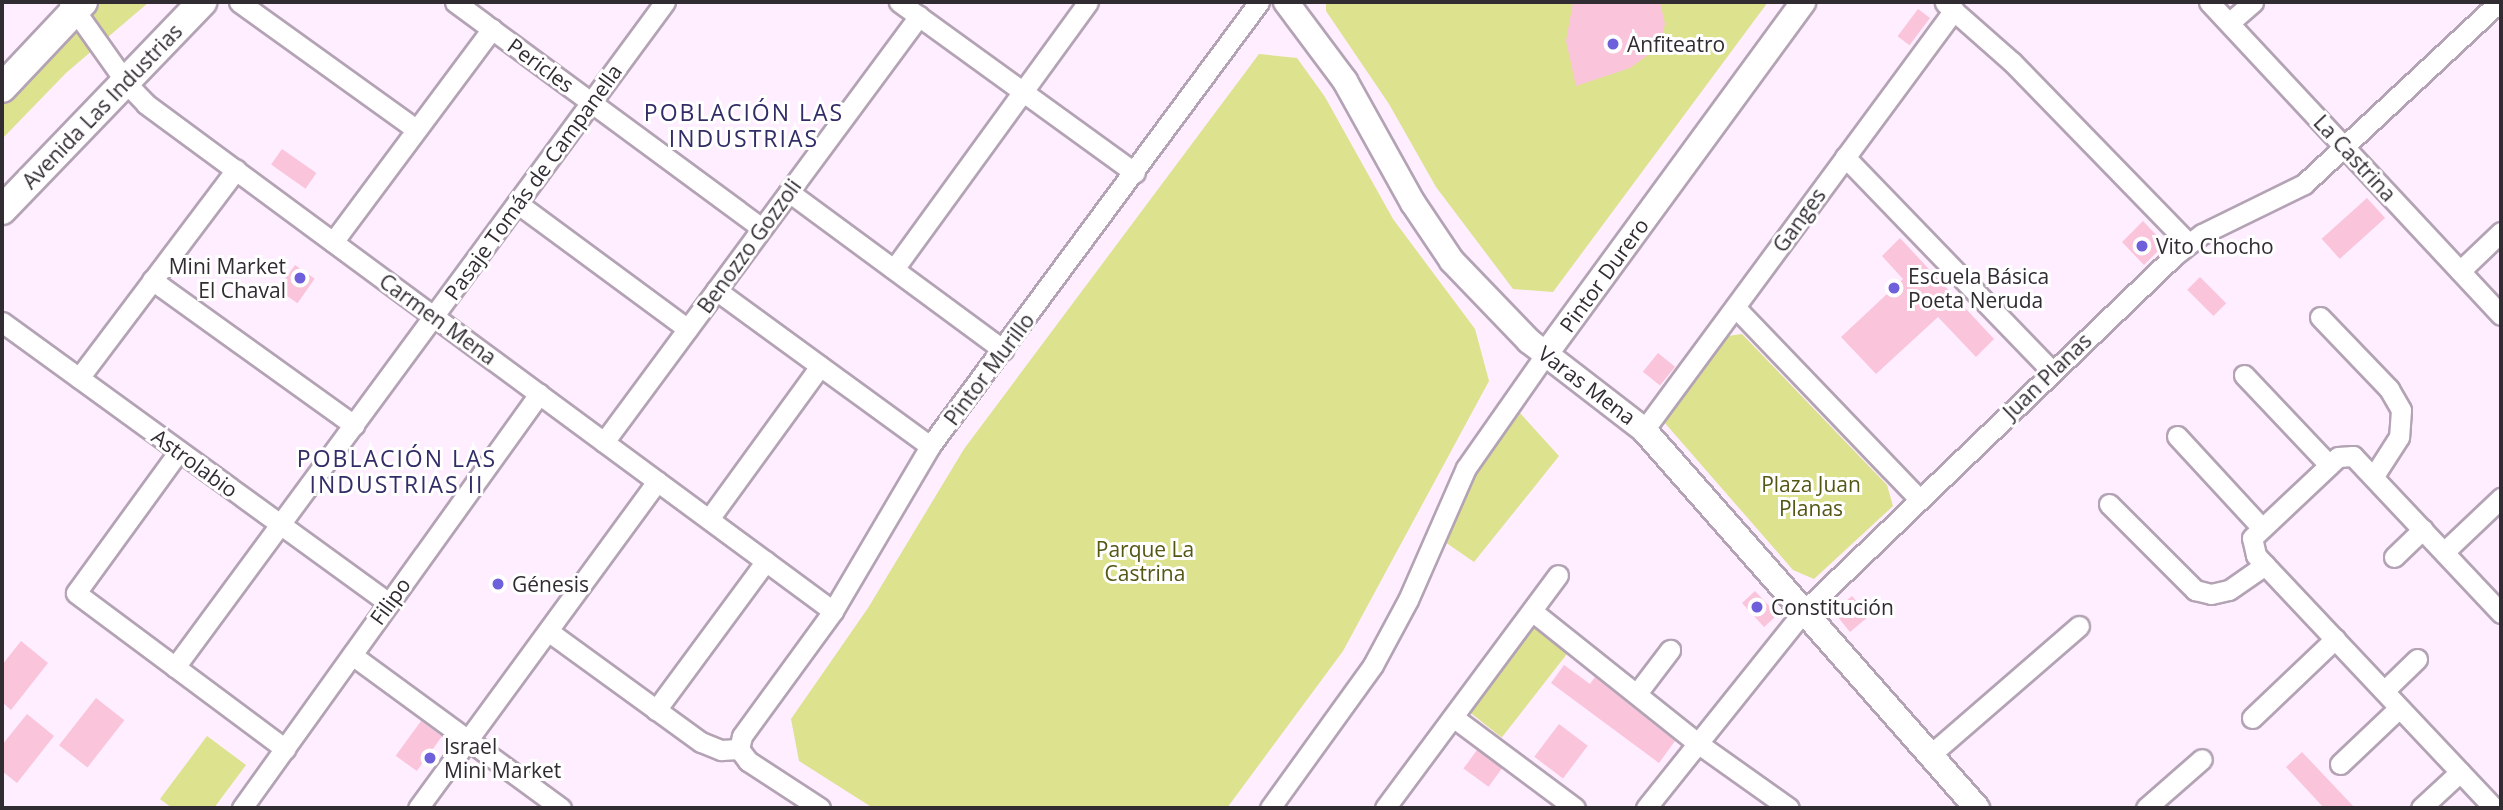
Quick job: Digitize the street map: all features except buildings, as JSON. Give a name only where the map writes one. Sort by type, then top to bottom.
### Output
[{"type":"main road","name":"Avenida Las Industrias","points":[[2,210],[127,84],[202,2]]},
{"type":"main road","points":[[2,88],[76,4]]},
{"type":"street","points":[[239,2],[416,130]]},
{"type":"street","name":"Pericles","points":[[455,2],[762,228]]},
{"type":"street","name":"Pasaje Tomás de Campanella","points":[[175,667],[664,2]]},
{"type":"street","points":[[899,2],[1135,173]]},
{"type":"street","points":[[894,270],[1020,91],[1088,2]]},
{"type":"street","name":"Pintor Murillo","points":[[739,749],[742,736],[833,611],[930,446],[1135,173],[1259,2]]},
{"type":"street","name":"Varas Mena","points":[[1286,2],[1345,81],[1441,245],[1491,304],[1545,355],[1644,430],[1976,808]]},
{"type":"street","name":"Pintor Durero","points":[[1270,808],[1373,665],[1408,600],[1466,468],[1802,2]]},
{"type":"street","name":"La Castrina","points":[[2209,2],[2501,315]]},
{"type":"street","points":[[2229,23],[2253,2]]},
{"type":"street","name":"Juan Planas","points":[[1646,808],[1696,742],[1804,611],[2188,243],[2295,191],[2498,2]]},
{"type":"street","name":"Carmen Mena","points":[[76,4],[127,84],[146,104],[833,611]]},
{"type":"street","points":[[1948,6],[2012,62],[2188,243]]},
{"type":"street","name":"Ganges","points":[[1644,430],[1845,157],[1948,6]]},
{"type":"street","name":"Benozzo Gozzoli","points":[[604,442],[919,16]]},
{"type":"street","points":[[333,242],[492,29]]},
{"type":"street","points":[[1845,157],[2053,371]]},
{"type":"street","points":[[79,378],[236,170]]},
{"type":"street","points":[[789,192],[1003,350]]},
{"type":"street","points":[[517,203],[688,329]]},
{"type":"street","points":[[2460,271],[2501,232]]},
{"type":"street","points":[[152,280],[354,425]]},
{"type":"street","points":[[716,290],[930,446]]},
{"type":"street","points":[[1735,307],[1919,499]]},
{"type":"street","points":[[2320,317],[2389,389],[2401,410],[2399,437],[2374,477]]},
{"type":"street","name":"Astrolabio","points":[[2,322],[389,603]]},
{"type":"street","points":[[709,519],[820,366]]},
{"type":"street","points":[[2244,375],[2329,465]]},
{"type":"street","name":"Filipo","points":[[242,808],[539,394]]},
{"type":"street","points":[[2177,436],[2256,534],[2265,565],[2494,808]]},
{"type":"street","points":[[179,451],[76,593],[285,748]]},
{"type":"street","points":[[2256,534],[2329,465],[2348,455],[2374,477],[2501,613]]},
{"type":"street","points":[[418,808],[657,481]]},
{"type":"street","points":[[2444,552],[2501,498]]},
{"type":"street","points":[[2109,504],[2195,590],[2211,594],[2229,590],[2265,565]]},
{"type":"street","points":[[2394,557],[2423,529]]},
{"type":"street","points":[[656,710],[766,561]]},
{"type":"street","points":[[1385,808],[1558,575]]},
{"type":"street","points":[[1532,611],[1638,692],[1696,742],[1789,808]]},
{"type":"street","points":[[1930,755],[2079,626]]},
{"type":"street","points":[[548,631],[708,747],[739,749],[748,761],[820,808]]},
{"type":"street","points":[[2252,718],[2335,639]]},
{"type":"street","points":[[1638,692],[1670,650]]},
{"type":"street","points":[[352,655],[470,738],[561,808]]},
{"type":"street","points":[[2384,691],[2417,659]]},
{"type":"street","points":[[2340,764],[2399,708]]},
{"type":"street","points":[[1453,717],[1575,808]]},
{"type":"street","points":[[2146,808],[2202,759]]},
{"type":"street","points":[[2421,808],[2460,772]]},
{"type":"green space","points":[[94,2],[149,2],[66,73],[2,139],[2,99]]},
{"type":"green space","points":[[1326,2],[1768,2],[1553,292],[1513,289],[1436,187],[1389,104],[1326,11]]},
{"type":"green space","name":"Parque La Castrina","points":[[1259,54],[1297,58],[1325,97],[1393,219],[1475,329],[1489,381],[1343,651],[1227,808],[873,808],[799,761],[791,719],[868,608],[964,449]]},
{"type":"green space","name":"Plaza Juan Planas","points":[[1742,334],[1887,485],[1893,506],[1814,579],[1793,570],[1664,422],[1728,336]]},
{"type":"green space","points":[[1520,413],[1559,456],[1474,562],[1445,542],[1481,464]]},
{"type":"green space","points":[[1532,624],[1568,652],[1502,737],[1466,709]]},
{"type":"green space","points":[[207,736],[246,765],[214,808],[172,808],[160,799]]},
{"type":"place","name":"Anfiteatro","points":[[1613,44]]},
{"type":"place","name":"Vito Chocho","points":[[2142,246]]},
{"type":"place","name":"Mini Market El Chaval","points":[[300,278]]},
{"type":"place","name":"Escuela Básica Poeta Neruda","points":[[1894,288]]},
{"type":"place","name":"Génesis","points":[[498,584]]},
{"type":"place","name":"Constitución","points":[[1757,607]]},
{"type":"place","name":"Israel Mini Market","points":[[430,758]]},
{"type":"district","name":"POBLACIÓN LAS INDUSTRIAS","points":[[744,125]]},
{"type":"district","name":"POBLACIÓN LAS INDUSTRIAS II","points":[[397,471]]}]
